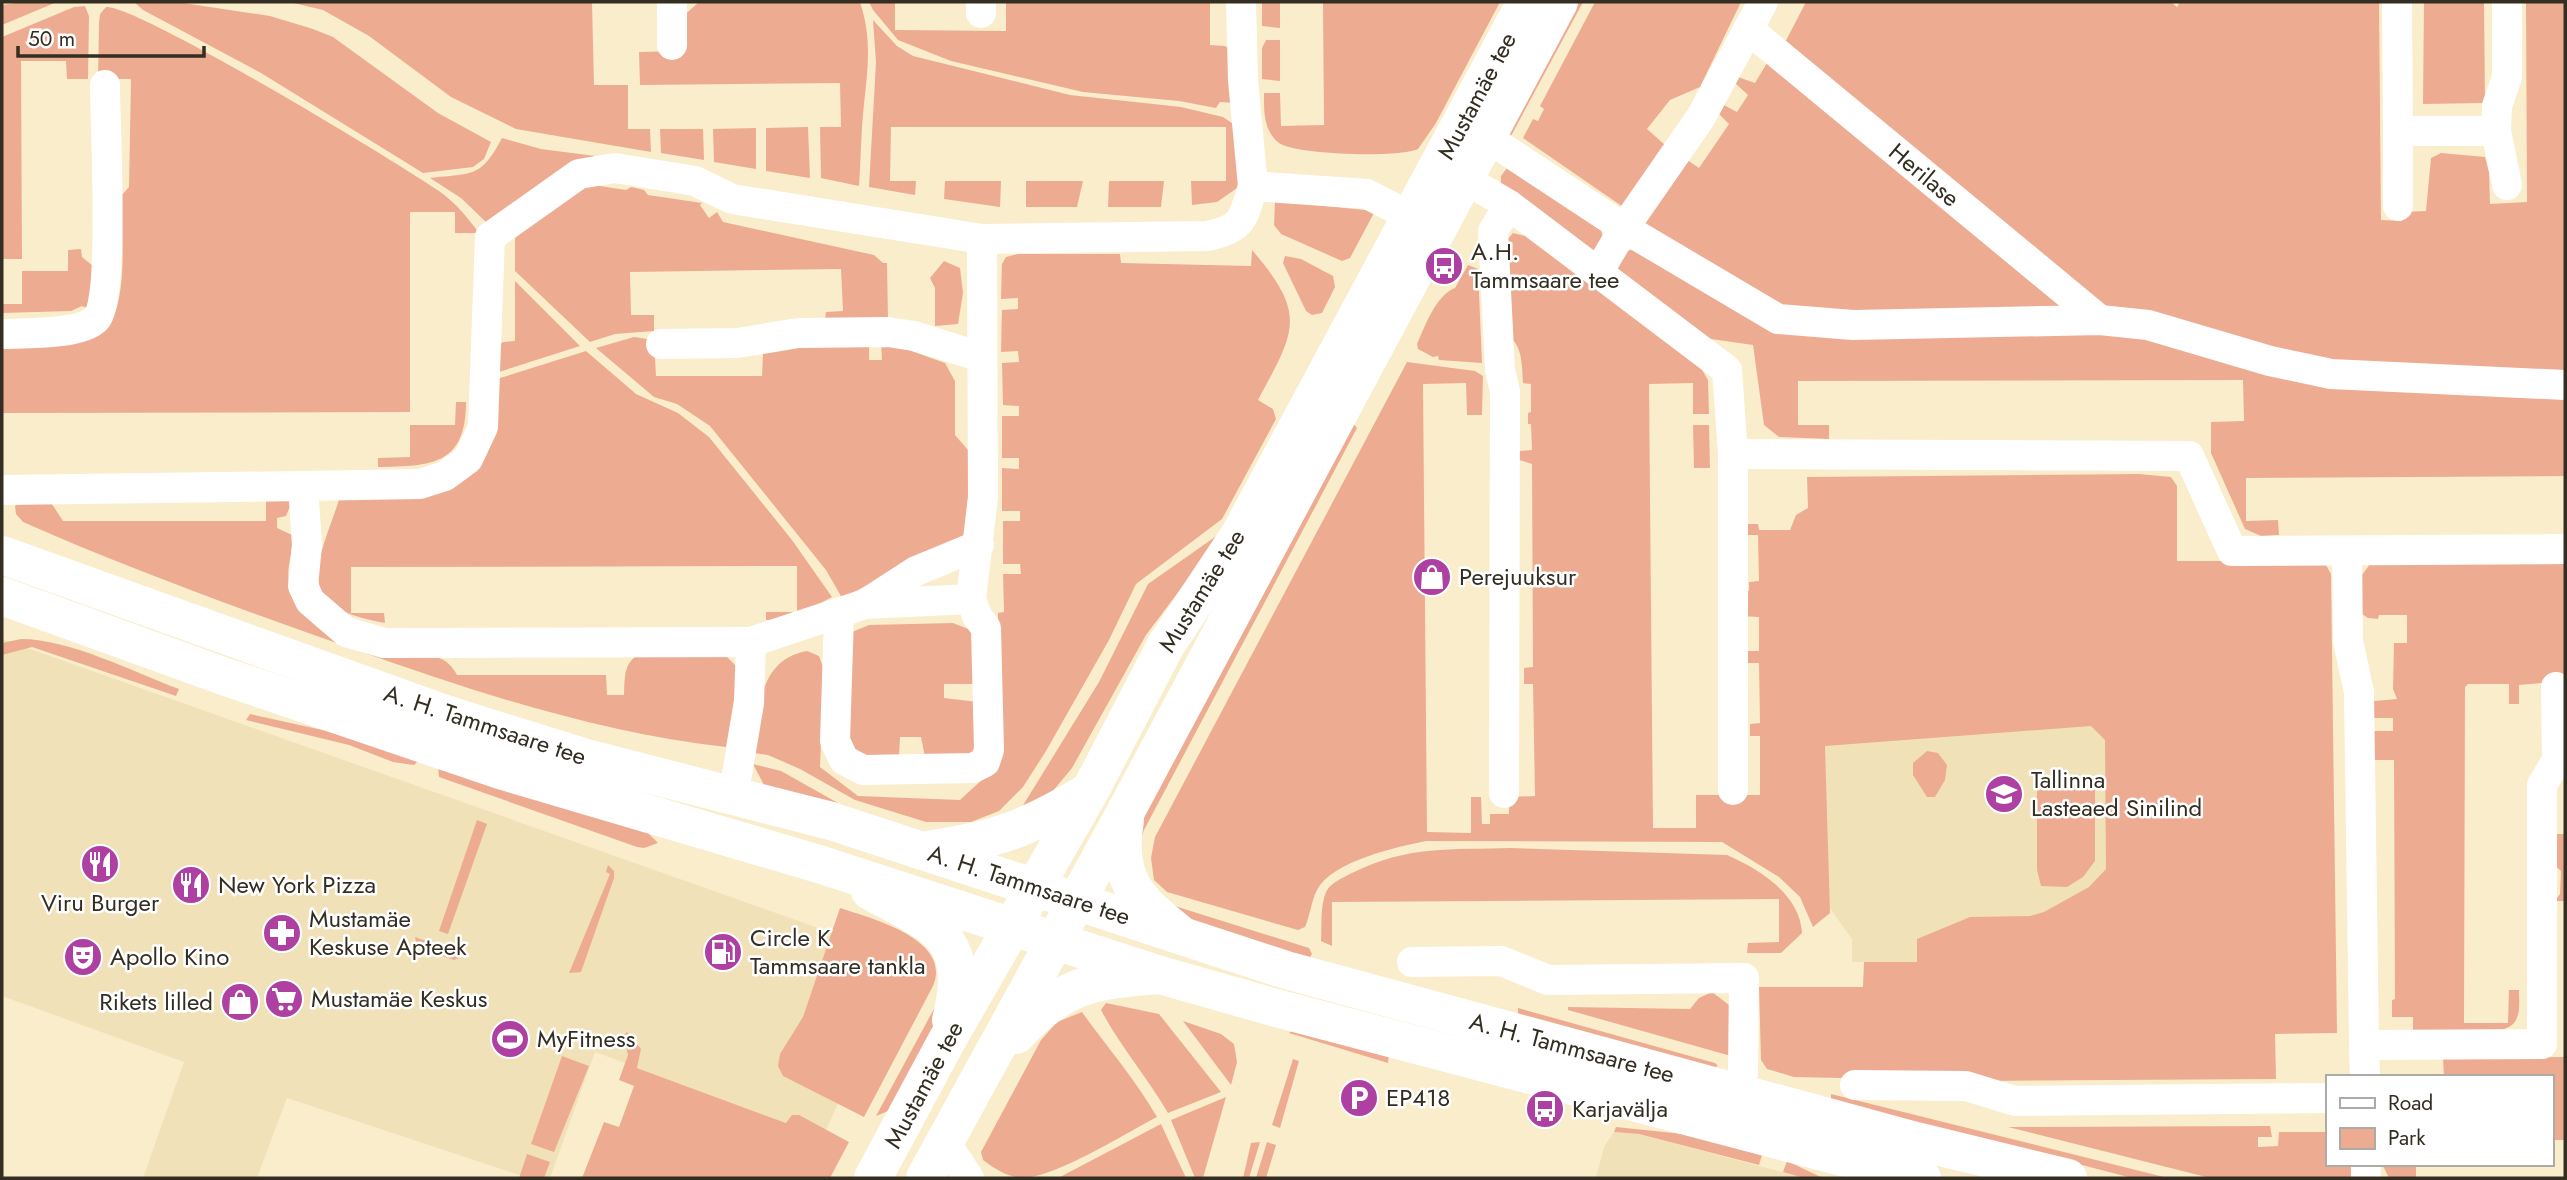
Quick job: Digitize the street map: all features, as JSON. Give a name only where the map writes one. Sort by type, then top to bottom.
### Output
[{"type":"main road","name":"Mustamäe tee","points":[[1479,171],[1526,2]]},
{"type":"main road","name":"Mustamäe tee","points":[[873,1178],[946,1042],[1090,791],[1166,645],[1240,534],[1424,223],[1479,171],[1559,2]]},
{"type":"main road","name":"Mustamäe tee","points":[[925,1178],[1126,811],[1424,223]]},
{"type":"main road","name":"A. H. Tammsaare tee","points":[[2,555],[445,714],[586,758],[733,798],[831,821],[1286,970],[1740,1093],[2068,1178]]},
{"type":"main road","name":"A. H. Tammsaare tee","points":[[2,596],[223,676],[500,770],[822,865],[1160,975],[1922,1178]]},
{"type":"main road","points":[[926,850],[1006,836],[1044,819],[1090,791]]},
{"type":"main road","points":[[1126,811],[1121,847],[1126,879],[1146,906],[1180,934]]},
{"type":"main road","points":[[822,865],[928,922],[945,939],[956,963],[958,976],[946,1042]]},
{"type":"main road","points":[[989,1061],[1047,1004],[1080,985],[1160,975]]},
{"type":"street","points":[[672,2],[672,45]]},
{"type":"street","points":[[2,490],[420,484],[445,476],[468,459],[483,427],[489,237],[579,174],[615,169],[695,181],[732,199],[982,239],[1207,236],[1227,232],[1242,221],[1253,186],[1243,80],[1241,2]]},
{"type":"street","points":[[1599,271],[1623,228],[1701,117],[1763,2]]},
{"type":"street","points":[[2397,2],[2398,206]]},
{"type":"street","points":[[2507,2],[2507,77],[2497,106],[2496,131],[2507,185]]},
{"type":"street","name":"Herilase","points":[[1748,29],[2100,320]]},
{"type":"street","points":[[2,334],[80,327],[96,320],[102,307],[107,273],[105,85]]},
{"type":"street","points":[[2398,131],[2496,131]]},
{"type":"street","points":[[1479,171],[1623,228],[1778,319],[1853,325],[2100,320],[2148,325],[2270,361],[2331,373],[2565,385]]},
{"type":"street","points":[[1479,171],[1599,271],[1727,370],[1732,454],[1733,790]]},
{"type":"street","points":[[1479,171],[1493,231],[1500,370],[1505,391],[1504,793]]},
{"type":"street","points":[[1253,186],[1367,194],[1424,223]]},
{"type":"street","points":[[852,610],[835,740],[844,760],[863,770],[972,768],[985,762],[989,750],[986,628],[977,616],[971,599],[983,497],[982,239]]},
{"type":"street","points":[[661,344],[738,343],[798,333],[888,332],[914,336],[981,357]]},
{"type":"street","points":[[1732,454],[2189,456],[2232,551],[2565,549]]},
{"type":"street","points":[[303,486],[307,545],[303,586],[310,601],[346,632],[384,643],[751,642],[852,610],[971,599]]},
{"type":"street","points":[[852,610],[916,571],[979,545]]},
{"type":"street","points":[[2347,551],[2348,641],[2359,692],[2365,1075]]},
{"type":"street","points":[[733,798],[749,703],[751,642]]},
{"type":"street","points":[[2364,1045],[2543,1044],[2542,785],[2557,760],[2556,687]]},
{"type":"street","points":[[1412,962],[1501,961],[1548,981],[1744,978],[1743,1073],[1740,1093]]},
{"type":"street","points":[[1855,1086],[1966,1086],[2015,1101],[2326,1098]]},
{"type":"street","points":[[945,1142],[970,1178]]},
{"type":"shaded area","name":"Tallinna Lasteaed Sinilind","points":[[2233,623],[2238,941],[1917,940],[1917,962],[1852,962],[1852,939],[1773,829],[1773,760]]},
{"type":"shaded area","points":[[2,639],[903,958],[823,1137],[595,1052],[550,1178],[528,1178],[287,1098],[257,1178],[143,1178],[184,1062],[2,996]]},
{"type":"shaded area","points":[[1614,1132],[1639,1134],[1804,1178],[1596,1178],[1604,1147]]},
{"type":"green space","points":[[57,2],[2,25],[2,5]]},
{"type":"green space","points":[[134,2],[177,2],[270,16],[333,37],[438,113],[491,142],[484,159],[473,167],[423,173],[261,73],[143,10]]},
{"type":"green space","points":[[289,2],[592,2],[594,85],[628,85],[628,129],[650,129],[651,152],[516,129],[451,97],[369,36],[323,10]]},
{"type":"green space","points":[[699,2],[860,2],[868,53],[859,186],[821,178],[820,127],[841,127],[840,83],[640,85],[639,52],[682,51],[681,18]]},
{"type":"green space","points":[[869,2],[895,2],[895,30],[1006,31],[1006,2],[1210,2],[1210,45],[1225,46],[1232,51],[1235,103],[1220,102],[1216,108],[1179,101],[1083,92],[951,61],[898,40]]},
{"type":"green space","points":[[1262,2],[1280,2],[1280,28],[1262,26]]},
{"type":"green space","points":[[1323,2],[1500,2],[1436,123],[1418,149],[1391,154],[1370,154],[1325,153],[1289,147],[1279,143],[1267,126],[1264,93],[1280,93],[1281,126],[1324,125]]},
{"type":"green space","points":[[1577,2],[1583,2],[1511,136],[1509,131]]},
{"type":"green space","points":[[1595,2],[1741,2],[1700,87],[1670,100],[1647,129],[1665,145],[1626,209],[1523,138],[1533,119],[1538,121],[1544,109],[1540,106]]},
{"type":"green space","points":[[1806,2],[2171,2],[2177,7],[2180,2],[2379,2],[2381,220],[2402,221],[2403,212],[2426,211],[2431,158],[2441,153],[2485,157],[2489,172],[2490,204],[2527,202],[2526,2],[2565,2],[2565,376],[2327,364],[2105,314],[1781,50]]},
{"type":"green space","points":[[2424,2],[2484,2],[2485,103],[2423,104]]},
{"type":"green space","points":[[85,6],[89,16],[88,79],[67,79],[66,61],[21,61],[22,259],[2,259],[2,37],[74,7]]},
{"type":"green space","points":[[106,7],[127,13],[214,57],[374,150],[445,196],[461,210],[479,233],[455,233],[455,212],[410,212],[410,412],[2,413],[2,344],[93,336],[106,328],[114,314],[119,296],[123,252],[121,196],[129,187],[131,79],[98,79],[100,14]]},
{"type":"green space","points":[[873,20],[897,46],[913,56],[1070,95],[1181,107],[1223,117],[1239,128],[1240,186],[1217,202],[1192,205],[1191,181],[1226,181],[1226,127],[891,127],[890,181],[916,181],[915,195],[869,187],[876,62]]},
{"type":"green space","points":[[1266,40],[1280,40],[1280,81],[1262,79],[1262,48]]},
{"type":"green space","points":[[1770,58],[2063,301],[2061,310],[1851,317],[1775,305],[1642,222],[1686,159],[1699,168],[1729,124],[1717,112],[1722,104],[1737,112],[1748,95],[1735,83],[1738,77],[1755,83]]},
{"type":"green space","points":[[808,127],[810,178],[766,171],[766,128]]},
{"type":"green space","points":[[756,128],[756,169],[714,162],[713,129]]},
{"type":"green space","points":[[660,129],[703,129],[704,160],[661,153]]},
{"type":"green space","points":[[502,138],[541,149],[595,156],[494,223],[486,222],[461,198],[430,178],[474,171],[488,160]]},
{"type":"green space","points":[[1507,168],[1601,230],[1603,238],[1595,250],[1591,251],[1501,184],[1501,176]]},
{"type":"green space","points":[[945,181],[1001,181],[1000,207],[944,199]]},
{"type":"green space","points":[[1026,181],[1083,181],[1077,207],[1026,207]]},
{"type":"green space","points":[[1109,181],[1164,181],[1161,207],[1108,207]]},
{"type":"green space","points":[[580,183],[626,190],[631,187],[644,190],[648,195],[702,203],[700,205],[709,218],[717,212],[723,222],[874,255],[887,263],[888,318],[825,320],[826,312],[843,311],[841,269],[630,272],[631,315],[654,315],[654,331],[615,334],[590,342],[515,271],[515,238]]},
{"type":"green space","points":[[1275,201],[1375,211],[1350,258],[1342,261],[1281,234],[1274,225]]},
{"type":"green space","points":[[1513,233],[1529,237],[1701,368],[1708,380],[1709,414],[1693,414],[1693,383],[1649,384],[1653,828],[1696,828],[1696,795],[1760,795],[1760,736],[1750,736],[1750,724],[1760,723],[1759,663],[1745,663],[1744,651],[1759,651],[1759,617],[1740,616],[1740,591],[1749,591],[1749,582],[1759,581],[1758,535],[1748,535],[1748,524],[1758,524],[1759,530],[1790,530],[1796,515],[1808,508],[1807,477],[2139,474],[2171,477],[2177,486],[2177,561],[2314,561],[2326,565],[2331,574],[2337,1033],[2275,1034],[2276,1079],[1975,1081],[1794,1077],[1767,1069],[1761,1060],[1759,987],[1863,987],[1864,962],[1917,962],[1917,939],[1970,917],[2030,916],[2044,912],[2089,887],[2106,869],[2105,740],[2091,726],[1825,746],[1830,913],[1813,927],[1800,897],[1779,877],[1722,842],[1426,841],[1366,857],[1336,871],[1317,890],[1305,927],[1298,930],[1167,892],[1154,880],[1151,858],[1155,837],[1407,362],[1475,371],[1483,376],[1482,415],[1467,415],[1466,383],[1423,384],[1427,832],[1471,833],[1471,797],[1481,797],[1482,824],[1490,824],[1490,814],[1509,814],[1509,797],[1535,796],[1533,684],[1524,684],[1524,668],[1533,667],[1532,464],[1513,458],[1520,451],[1532,450],[1531,424],[1528,424],[1531,384],[1523,383],[1520,354],[1512,339],[1506,241]]},
{"type":"green space","points":[[81,249],[82,257],[93,266],[87,308],[82,306],[71,311],[2,313],[2,304],[22,304],[22,271],[68,271],[68,250]]},
{"type":"green space","points":[[1633,249],[1766,322],[2090,327],[2565,396],[2565,476],[2246,478],[2246,521],[2278,520],[2279,535],[2261,536],[2245,529],[2211,453],[2211,422],[2244,421],[2243,380],[1798,381],[1798,425],[1829,425],[1829,439],[1779,437],[1764,425],[1753,345],[1711,339],[1696,333],[1618,274],[1618,267],[1628,251]]},
{"type":"green space","points":[[1252,250],[1282,291],[1288,308],[1290,324],[1287,339],[1281,357],[1258,400],[1273,409],[1276,419],[1222,519],[1136,584],[1109,640],[1023,787],[999,811],[971,822],[926,822],[855,800],[800,769],[768,755],[754,753],[760,705],[770,676],[778,665],[791,656],[807,651],[819,656],[824,670],[820,767],[858,796],[960,800],[998,765],[998,613],[1004,612],[1003,574],[1021,574],[1020,564],[1003,564],[1003,521],[1020,521],[1020,511],[1002,511],[1002,468],[1019,469],[1019,458],[1002,458],[1002,416],[1019,416],[1019,406],[1003,405],[1002,363],[1019,362],[1018,351],[1001,352],[1002,310],[1018,309],[1018,298],[1001,299],[1002,264],[1006,257],[1018,254],[1120,254],[1121,263],[1251,266]]},
{"type":"green space","points":[[1285,256],[1301,259],[1333,276],[1335,287],[1322,313],[1312,315],[1306,311],[1283,263]]},
{"type":"green space","points":[[944,261],[960,268],[963,293],[958,324],[935,326],[935,288],[930,278]]},
{"type":"green space","points":[[1468,265],[1478,269],[1482,363],[1439,360],[1438,356],[1433,357],[1418,349],[1417,344],[1437,304],[1455,288]]},
{"type":"green space","points":[[515,281],[580,346],[499,372],[497,347],[503,342],[515,341]]},
{"type":"green space","points":[[634,337],[654,340],[656,376],[762,376],[763,354],[773,347],[874,340],[874,347],[869,347],[869,360],[882,360],[881,340],[945,363],[955,381],[955,435],[974,457],[971,534],[842,598],[826,570],[710,426],[677,404],[654,397],[596,348]]},
{"type":"green space","points":[[586,351],[636,394],[678,413],[709,437],[792,540],[832,597],[790,619],[766,620],[766,612],[797,612],[797,566],[351,567],[351,613],[384,613],[385,623],[355,616],[334,606],[323,594],[318,579],[324,543],[340,497],[474,472],[489,450],[492,439],[496,417],[497,379]]},
{"type":"green space","points":[[456,402],[466,402],[460,439],[452,450],[429,463],[378,467],[378,458],[410,457],[410,425],[455,425]]},
{"type":"green space","points":[[1353,423],[1357,428],[1144,830],[1133,861],[1134,836]]},
{"type":"green space","points":[[1693,425],[1709,425],[1710,468],[1694,468]]},
{"type":"green space","points":[[266,495],[288,500],[291,504],[286,516],[277,518],[277,528],[292,535],[289,582],[302,610],[323,632],[365,651],[434,656],[451,666],[457,675],[606,675],[607,695],[624,695],[628,665],[642,653],[726,656],[737,667],[738,676],[726,747],[679,741],[584,721],[401,666],[105,557],[23,522],[16,514],[15,506],[22,499],[48,498],[63,521],[266,521]]},
{"type":"green space","points":[[1225,530],[1146,635],[1072,768],[1047,798],[1022,807],[1099,682],[1148,584]]},
{"type":"green space","points":[[2565,560],[2565,681],[2519,685],[2519,704],[2509,704],[2509,684],[2468,684],[2465,687],[2464,1023],[2508,1023],[2509,990],[2519,990],[2518,1015],[2514,1023],[2496,1031],[2467,1035],[2413,1036],[2413,1017],[2392,1017],[2392,1000],[2395,999],[2394,760],[2374,760],[2374,731],[2393,731],[2393,718],[2374,718],[2374,701],[2397,699],[2393,689],[2394,643],[2407,643],[2407,615],[2379,615],[2378,619],[2362,614],[2359,579],[2370,564]]},
{"type":"green space","points":[[953,623],[973,631],[977,684],[944,684],[944,698],[978,702],[977,754],[925,757],[921,737],[900,737],[899,756],[870,757],[860,754],[850,741],[846,727],[845,694],[852,632],[869,625]]},
{"type":"green space","points":[[21,639],[40,640],[80,650],[179,689],[176,696],[32,647],[2,655],[2,643]]},
{"type":"green space","points":[[250,714],[359,738],[419,760],[414,765],[393,762],[349,745],[246,720]]},
{"type":"green space","points":[[1927,751],[1938,753],[1947,765],[1945,780],[1935,797],[1927,797],[1913,775],[1913,763]]},
{"type":"green space","points":[[753,764],[781,771],[838,803],[764,785]]},
{"type":"green space","points":[[438,765],[645,830],[658,843],[644,848],[637,847],[439,777]]},
{"type":"green space","points":[[2095,780],[2095,861],[2083,877],[2067,887],[2041,886],[2037,870],[2037,781]]},
{"type":"green space","points":[[477,820],[487,824],[448,934],[439,931]]},
{"type":"green space","points":[[2553,834],[2565,834],[2565,901],[2555,901],[2560,894],[2561,871],[2551,862]]},
{"type":"green space","points":[[1511,848],[1727,855],[1764,876],[1786,895],[1800,919],[1802,933],[1781,953],[1747,953],[1748,943],[1779,942],[1779,899],[1332,902],[1332,946],[1321,941],[1322,910],[1326,892],[1334,883],[1352,873],[1372,864],[1411,853]]},
{"type":"green space","points":[[608,865],[614,871],[614,878],[581,972],[569,973],[610,874],[606,872]]},
{"type":"green space","points":[[1162,902],[1309,948],[1312,954],[1308,960],[1188,921]]},
{"type":"green space","points":[[840,908],[905,933],[931,955],[936,970],[933,986],[864,1117],[783,1076],[778,1066],[780,1054],[803,1017]]},
{"type":"green space","points":[[415,937],[461,954],[454,960],[417,947]]},
{"type":"green space","points":[[949,981],[946,1005],[888,1111],[876,1116]]},
{"type":"green space","points":[[1712,992],[1729,1005],[1731,1056],[1568,1010],[1568,1007],[1690,1009],[1699,998]]},
{"type":"green space","points":[[1106,1003],[1159,1014],[1221,1092],[1168,1113],[1108,1023],[1101,1010]]},
{"type":"green space","points":[[1518,1008],[1718,1066],[1713,1068],[1518,1018]]},
{"type":"green space","points":[[1082,1012],[1157,1117],[1053,1171],[1022,1178],[1001,1172],[983,1160],[981,1152],[1041,1040],[1057,1022]]},
{"type":"green space","points":[[1183,1021],[1221,1034],[1234,1044],[1237,1062],[1231,1085]]},
{"type":"green space","points":[[1293,1029],[1389,1054],[1388,1063],[1289,1033]]},
{"type":"green space","points":[[627,1032],[641,1049],[637,1068],[786,1123],[792,1115],[799,1115],[849,1142],[830,1178],[582,1178],[604,1122],[619,1127],[634,1086],[619,1080],[628,1055],[624,1035]]},
{"type":"green space","points":[[562,1056],[589,1066],[554,1152],[531,1144]]},
{"type":"green space","points":[[2565,1057],[2565,1140],[2553,1140],[2553,1075],[2444,1075],[2443,1058]]},
{"type":"green space","points":[[1293,1059],[1299,1061],[1280,1128],[1272,1125]]},
{"type":"green space","points":[[1831,1094],[2168,1178],[2132,1178],[1831,1100]]},
{"type":"green space","points":[[1226,1097],[1203,1178],[1195,1178],[1171,1120]]},
{"type":"green space","points":[[1161,1124],[1186,1178],[1058,1178]]},
{"type":"green space","points":[[2270,1126],[2272,1137],[2258,1137],[2258,1147],[2278,1146],[2279,1132],[2326,1132],[2326,1166],[2352,1166],[2352,1178],[2210,1178],[2008,1127]]},
{"type":"green space","points":[[1616,1127],[1683,1134],[1762,1155],[1759,1165],[1639,1134],[1614,1132]]},
{"type":"green space","points":[[1260,1142],[1249,1178],[1243,1178],[1251,1143]]},
{"type":"green space","points":[[1267,1142],[1276,1145],[1266,1178],[1256,1178]]},
{"type":"green space","points":[[527,1154],[550,1162],[544,1178],[519,1178]]},
{"type":"green space","points":[[1787,1161],[1823,1178],[1804,1178],[1783,1172]]},
{"type":"green space","points":[[2383,1166],[2416,1166],[2416,1178],[2389,1178]]},
{"type":"place","name":"A.H. Tammsaare tee","points":[[1444,266]]},
{"type":"place","name":"Perejuuksur","points":[[1432,577]]},
{"type":"place","name":"Tallinna Lasteaed Sinilind","points":[[2004,794]]},
{"type":"place","name":"Viru Burger","points":[[100,864]]},
{"type":"place","name":"New York Pizza","points":[[191,885]]},
{"type":"place","name":"Mustamäe Keskuse Apteek","points":[[282,933]]},
{"type":"place","name":"Circle K Tammsaare tankla","points":[[723,952]]},
{"type":"place","name":"Apollo Kino","points":[[83,957]]},
{"type":"place","name":"Mustamäe Keskus","points":[[284,999]]},
{"type":"place","name":"Rikets lilled","points":[[240,1002]]},
{"type":"place","name":"MyFitness","points":[[510,1039]]},
{"type":"place","name":"EP418","points":[[1359,1098]]},
{"type":"place","name":"Karjavälja","points":[[1545,1109]]}]
